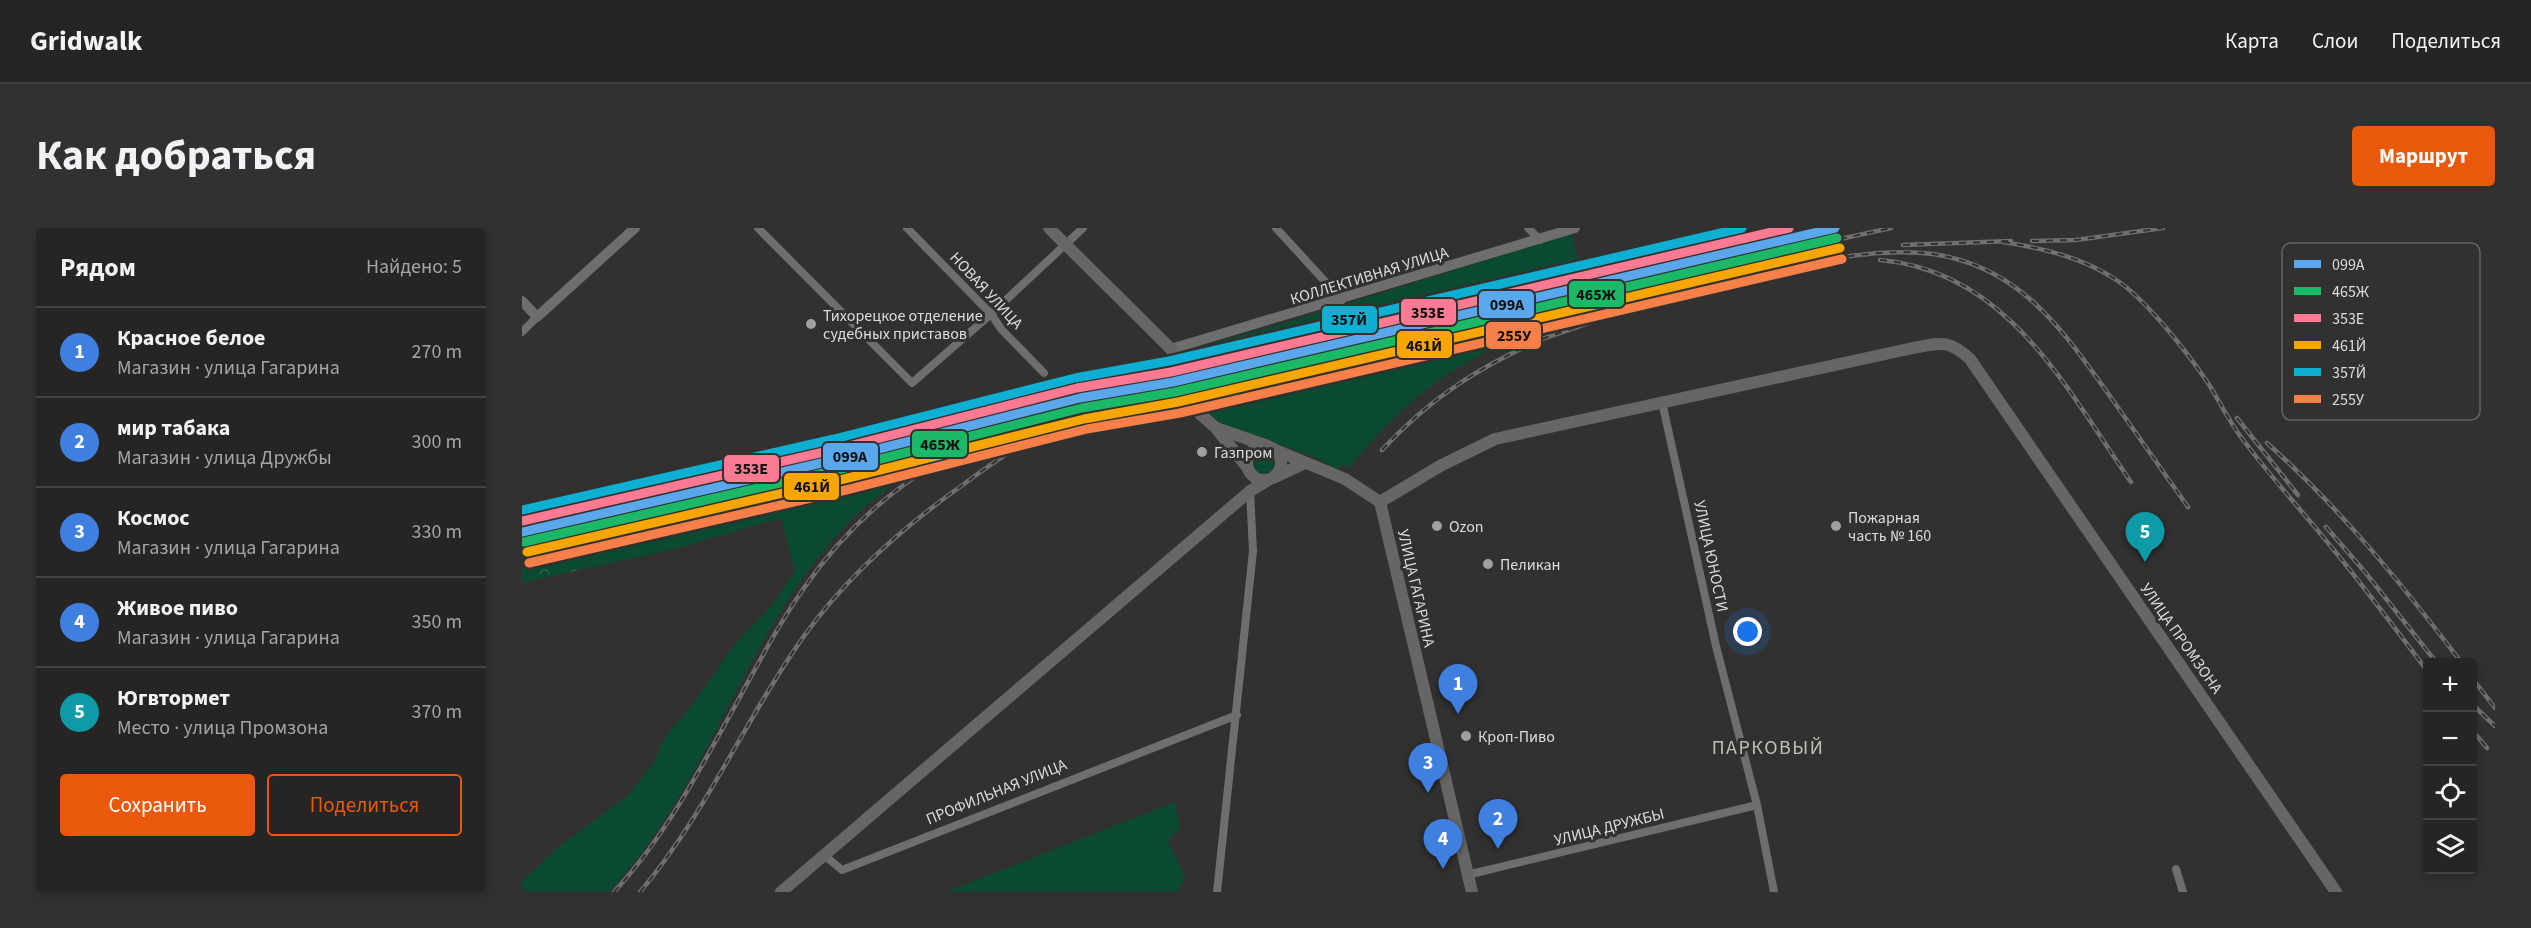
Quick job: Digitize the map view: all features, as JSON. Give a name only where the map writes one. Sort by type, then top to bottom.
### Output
[{"type":"main road","points":[[1049,228],[1171,349],[1182,367],[1192,402],[1200,414],[1215,427],[1249,470],[1259,480],[1272,478],[1279,471],[1281,463],[1279,455],[1271,448],[1260,446],[1253,450],[1247,458],[1249,470],[1250,491]]},
{"type":"main road","name":"УЛИЦА ПРОМЗОНА","points":[[1662,402],[1913,348],[1939,344],[1955,346],[1970,359],[2336,892]]},
{"type":"main road","points":[[1215,427],[1345,479],[1380,502],[1440,466],[1496,439],[1662,402]]},
{"type":"main road","points":[[781,892],[1250,491],[1305,463]]},
{"type":"main road","name":"УЛИЦА ГАГАРИНА","points":[[1380,502],[1472,892]]},
{"type":"street","points":[[522,332],[635,228]]},
{"type":"street","points":[[758,228],[807,280],[912,383],[991,314],[1083,228]]},
{"type":"street","name":"НОВАЯ УЛИЦА","points":[[907,228],[991,314],[1002,330],[1044,373]]},
{"type":"street","points":[[1276,228],[1342,300]]},
{"type":"street","points":[[1528,228],[1540,240]]},
{"type":"street","name":"КОЛЛЕКТИВНАЯ УЛИЦА","points":[[1171,349],[1342,300],[1575,228]]},
{"type":"street","points":[[522,301],[537,317]]},
{"type":"street","name":"УЛИЦА ЮНОСТИ","points":[[1662,402],[1716,646],[1757,805],[1774,892]]},
{"type":"street","points":[[1217,892],[1253,551],[1250,491]]},
{"type":"street","name":"ПРОФИЛЬНАЯ УЛИЦА","points":[[824,855],[842,870],[1237,715]]},
{"type":"street","name":"УЛИЦА ДРУЖБЫ","points":[[1467,875],[1757,805]]},
{"type":"street","points":[[2176,869],[2183,892]]},
{"type":"green space","points":[[1571,234],[1584,278],[1312,340],[1189,371],[1184,358],[1186,353],[1195,348],[1284,323]]},
{"type":"green space","points":[[1751,258],[1555,322],[1516,337],[1479,356],[1417,397],[1349,468],[1342,464],[1338,470],[1312,456],[1240,431],[1214,419],[1196,400],[1192,384]]},
{"type":"green space","points":[[991,426],[914,471],[878,496],[845,526],[810,568],[780,613],[753,660],[674,805],[644,850],[609,892],[522,892],[522,881],[556,849],[628,795],[655,761],[661,744],[669,732],[693,704],[736,642],[772,605],[795,571],[781,518],[679,548],[579,570],[597,521]],"holes":[[[745,490],[731,522],[709,500]]]},
{"type":"green space","points":[[1264,454],[1271,457],[1274,464],[1271,471],[1264,474],[1257,471],[1254,464],[1257,457]]},
{"type":"green space","points":[[746,489],[731,523],[713,518],[709,500]]},
{"type":"green space","points":[[597,521],[579,570],[522,583],[522,539]]},
{"type":"green space","points":[[1175,802],[1180,828],[1168,841],[1185,876],[1178,892],[946,892]]},
{"type":"railway","points":[[1299,347],[1750,242],[1788,228]]},
{"type":"railway","points":[[1826,242],[1891,228]]},
{"type":"railway","points":[[2032,241],[2076,240],[2163,228]]},
{"type":"railway","points":[[640,892],[685,831],[783,668],[821,614],[857,573],[919,517],[1015,448],[1080,415],[1136,395],[1834,234]]},
{"type":"railway","points":[[1903,245],[2011,241]]},
{"type":"railway","points":[[2003,242],[2033,247],[2077,260],[2118,281],[2142,301],[2208,383],[2234,427],[2253,453],[2347,566],[2423,665]]},
{"type":"railway","points":[[1382,450],[1419,414],[1457,385],[1521,349],[1545,338],[1800,250]]},
{"type":"railway","points":[[1820,260],[1890,252],[1933,254],[1964,261],[1992,273],[2016,288],[2058,327],[2188,507]]},
{"type":"railway","points":[[1776,265],[1826,254]]},
{"type":"railway","points":[[1880,260],[1925,269],[1964,286],[1999,310],[2057,373],[2131,482]]},
{"type":"railway","points":[[614,892],[649,849],[680,803],[794,602],[834,549],[866,516],[901,487],[939,462],[979,440],[1065,408],[1112,396]]},
{"type":"railway","points":[[2237,418],[2298,495]]},
{"type":"railway","points":[[2267,443],[2345,520],[2458,658]]},
{"type":"railway","points":[[2326,527],[2433,658]]},
{"type":"railway","points":[[2477,685],[2495,708]]},
{"type":"railway","points":[[2477,709],[2495,726]]},
{"type":"railway","points":[[2477,736],[2487,748]]},
{"type":"transit line","name":"357Й","points":[[522,510],[834,439],[1075,378],[1169,361],[1742,228]]},
{"type":"transit line","name":"353Е","points":[[522,521],[837,449],[1077,388],[1171,372],[1789,228]]},
{"type":"transit line","name":"099А","points":[[522,532],[839,459],[1080,398],[1173,382],[1835,228]]},
{"type":"transit line","name":"465Ж","points":[[524,542],[841,469],[1082,408],[1175,392],[1837,238]]},
{"type":"transit line","name":"461Й","points":[[527,552],[844,479],[1084,419],[1178,402],[1840,248]]},
{"type":"transit line","name":"255У","points":[[529,563],[846,490],[1087,429],[1180,413],[1842,259]]},
{"type":"place","name":"Тихорецкое отделение судебных приставов","points":[[811,324]]},
{"type":"place","name":"Газпром","points":[[1202,452]]},
{"type":"place","name":"Ozon","points":[[1437,526]]},
{"type":"place","name":"Пожарная часть № 160","points":[[1836,526]]},
{"type":"place","name":"Югвтормет","points":[[2145,562]]},
{"type":"place","name":"Пеликан","points":[[1488,564]]},
{"type":"place","name":"Красное белое","points":[[1458,714]]},
{"type":"place","name":"Кроп-Пиво","points":[[1466,736]]},
{"type":"place","name":"Космос","points":[[1428,793]]},
{"type":"place","name":"мир табака","points":[[1498,849]]},
{"type":"place","name":"Живое пиво","points":[[1443,869]]},
{"type":"district","name":"ПАРКОВЫЙ","points":[[1768,747]]}]
